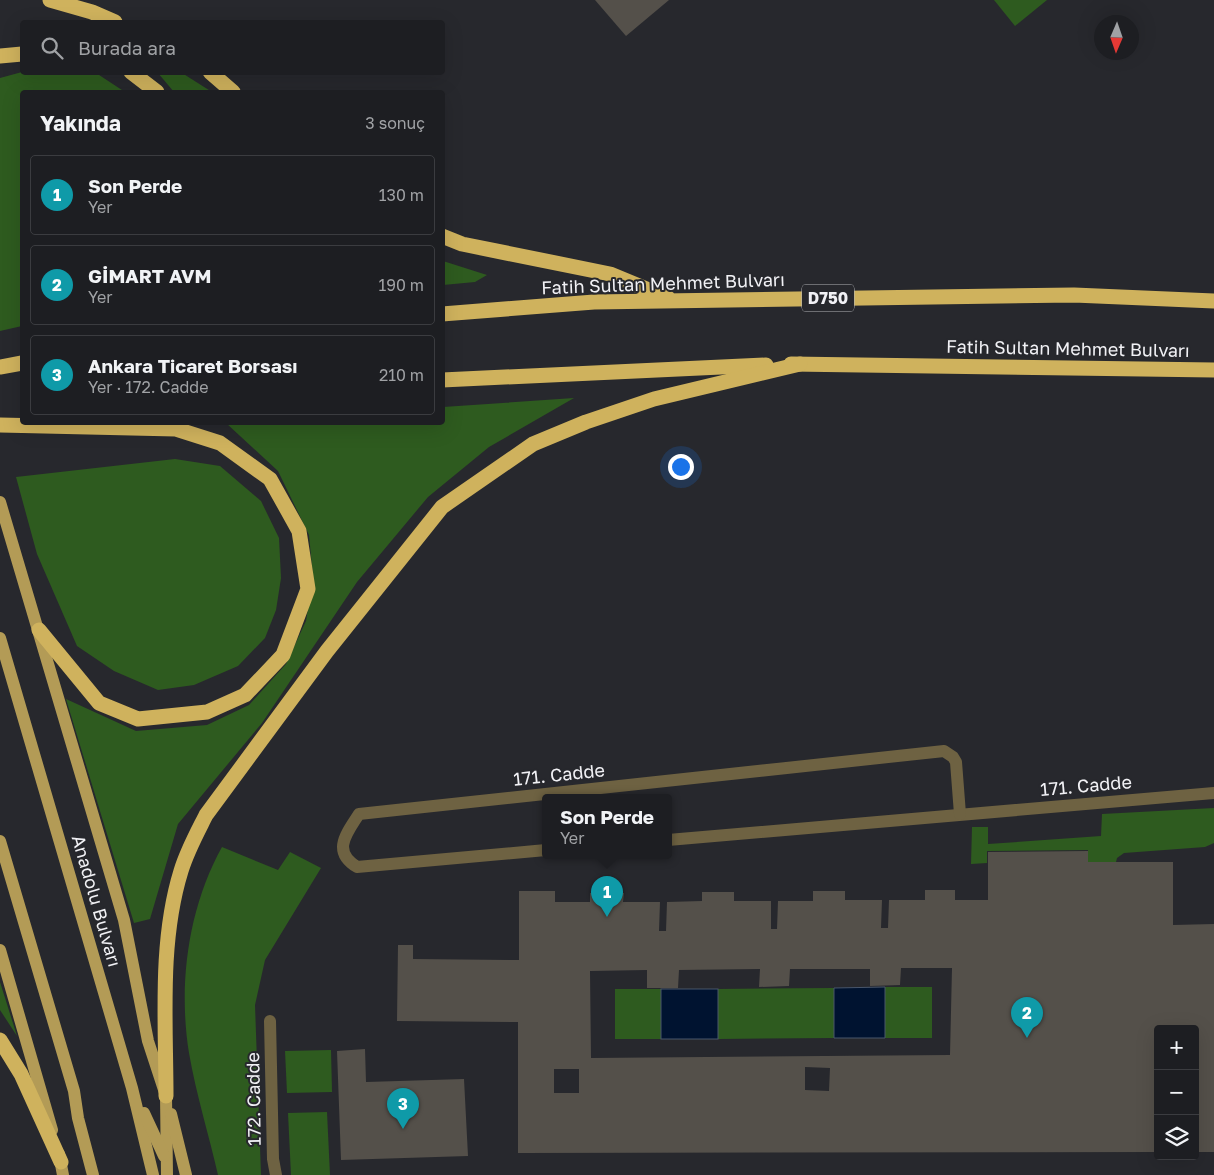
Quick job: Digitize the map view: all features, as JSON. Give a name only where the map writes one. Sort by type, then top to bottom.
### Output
[{"type":"highway","points":[[50,0],[92,12],[110,20]]},
{"type":"highway","points":[[0,56],[20,54]]},
{"type":"highway","points":[[135,75],[154,90]]},
{"type":"highway","points":[[213,75],[231,90]]},
{"type":"highway","points":[[445,237],[462,244],[610,274],[674,301]]},
{"type":"highway","name":"Fatih Sultan Mehmet Bulvarı","points":[[445,314],[594,302],[1074,295],[1214,301]]},
{"type":"highway","points":[[0,367],[20,363]]},
{"type":"highway","points":[[166,1096],[165,994],[172,912],[181,872],[192,842],[206,815],[321,659],[442,507],[533,444],[586,422],[654,400],[800,364]]},
{"type":"highway","name":"Fatih Sultan Mehmet Bulvarı","points":[[445,380],[800,364],[1214,370]]},
{"type":"highway","points":[[0,425],[20,422]]},
{"type":"highway","points":[[0,425],[176,430],[220,443],[270,479],[299,532],[308,589],[283,655],[246,695],[207,712],[138,719],[99,703],[39,630]]},
{"type":"highway","points":[[0,1040],[21,1074],[64,1171]]},
{"type":"main road","points":[[0,502],[124,920],[148,1041],[166,1096],[186,1175]]},
{"type":"main road","name":"Anadolu Bulvarı","points":[[0,638],[132,1088],[153,1175]]},
{"type":"main road","points":[[0,841],[74,1091],[86,1175]]},
{"type":"main road","points":[[0,950],[64,1171]]},
{"type":"main road","points":[[132,1088],[172,1175]]},
{"type":"main road","points":[[166,1096],[167,1175]]},
{"type":"main road","points":[[78,1118],[93,1175]]},
{"type":"street","name":"171. Cadde","points":[[545,794],[944,751],[953,757],[956,762],[960,814]]},
{"type":"street","name":"171. Cadde","points":[[672,840],[1214,793]]},
{"type":"street","name":"171. Cadde","points":[[542,794],[359,814],[344,840],[343,846],[347,858],[357,867],[542,850]]},
{"type":"street","name":"172. Cadde","points":[[270,1021],[273,1159],[276,1175]]},
{"type":"green space","points":[[994,0],[1047,0],[1015,26]]},
{"type":"green space","points":[[20,73],[20,75],[99,75],[122,90],[20,90],[20,326],[0,331],[0,78]]},
{"type":"green space","points":[[160,75],[185,75],[209,90],[172,90]]},
{"type":"green space","points":[[445,262],[487,275],[475,282],[445,285]]},
{"type":"green space","points":[[574,398],[489,447],[428,497],[357,582],[262,723],[178,824],[150,919],[134,923],[66,699],[136,731],[207,725],[249,705],[286,664],[306,621],[313,577],[309,535],[278,471],[228,425],[445,425],[445,407]]},
{"type":"green space","points":[[175,459],[220,466],[261,501],[279,538],[281,578],[276,610],[265,638],[238,666],[194,685],[158,690],[114,671],[77,646],[37,554],[16,477]]},
{"type":"green space","points":[[1214,808],[1214,843],[1205,847],[1124,853],[1117,858],[1116,862],[1088,862],[1088,850],[987,851],[987,863],[971,864],[972,827],[988,827],[988,844],[1101,836],[1102,814]]},
{"type":"green space","points":[[222,847],[278,870],[290,852],[321,868],[265,960],[255,1005],[261,1175],[218,1175],[189,1053],[185,1001],[189,947],[201,895]]},
{"type":"green space","points":[[0,982],[17,1036],[0,1010]]},
{"type":"green space","points":[[885,987],[932,987],[932,1038],[885,1038]]},
{"type":"green space","points":[[834,988],[834,1038],[718,1039],[718,989]]},
{"type":"green space","points":[[615,989],[661,989],[661,1039],[615,1039]]},
{"type":"green space","points":[[331,1050],[332,1092],[287,1093],[285,1051]]},
{"type":"green space","points":[[327,1112],[330,1175],[291,1175],[288,1113]]},
{"type":"water","points":[[885,987],[885,1038],[834,1038],[834,988]]},
{"type":"water","points":[[661,989],[718,989],[718,1039],[661,1039]]},
{"type":"building","points":[[595,0],[669,0],[626,36]]},
{"type":"building","points":[[1088,851],[1088,862],[1173,862],[1173,925],[1214,924],[1214,1152],[1199,1152],[1199,1025],[1154,1025],[1154,1152],[518,1153],[518,1022],[397,1021],[398,945],[413,945],[413,959],[519,960],[519,891],[555,891],[555,902],[590,902],[590,893],[624,893],[623,902],[660,902],[659,931],[666,931],[667,902],[702,901],[702,892],[734,892],[734,901],[771,901],[771,929],[777,929],[778,901],[813,901],[813,891],[845,891],[845,900],[882,900],[881,928],[888,928],[889,900],[925,900],[925,890],[955,890],[955,900],[988,900],[988,852]],"holes":[[[901,968],[952,968],[950,1055],[591,1058],[590,971],[647,970],[647,988],[678,988],[679,970],[760,969],[759,987],[789,986],[790,969],[870,969],[870,986],[900,985]],[[805,1067],[830,1068],[829,1091],[805,1090]],[[554,1069],[579,1069],[579,1093],[554,1093]]]},
{"type":"building","points":[[365,1049],[366,1082],[464,1079],[468,1156],[341,1160],[337,1051]]},
{"type":"place","name":"Son Perde","points":[[607,917]]},
{"type":"place","name":"GİMART AVM","points":[[1027,1038]]},
{"type":"place","name":"Ankara Ticaret Borsası","points":[[403,1129]]}]
